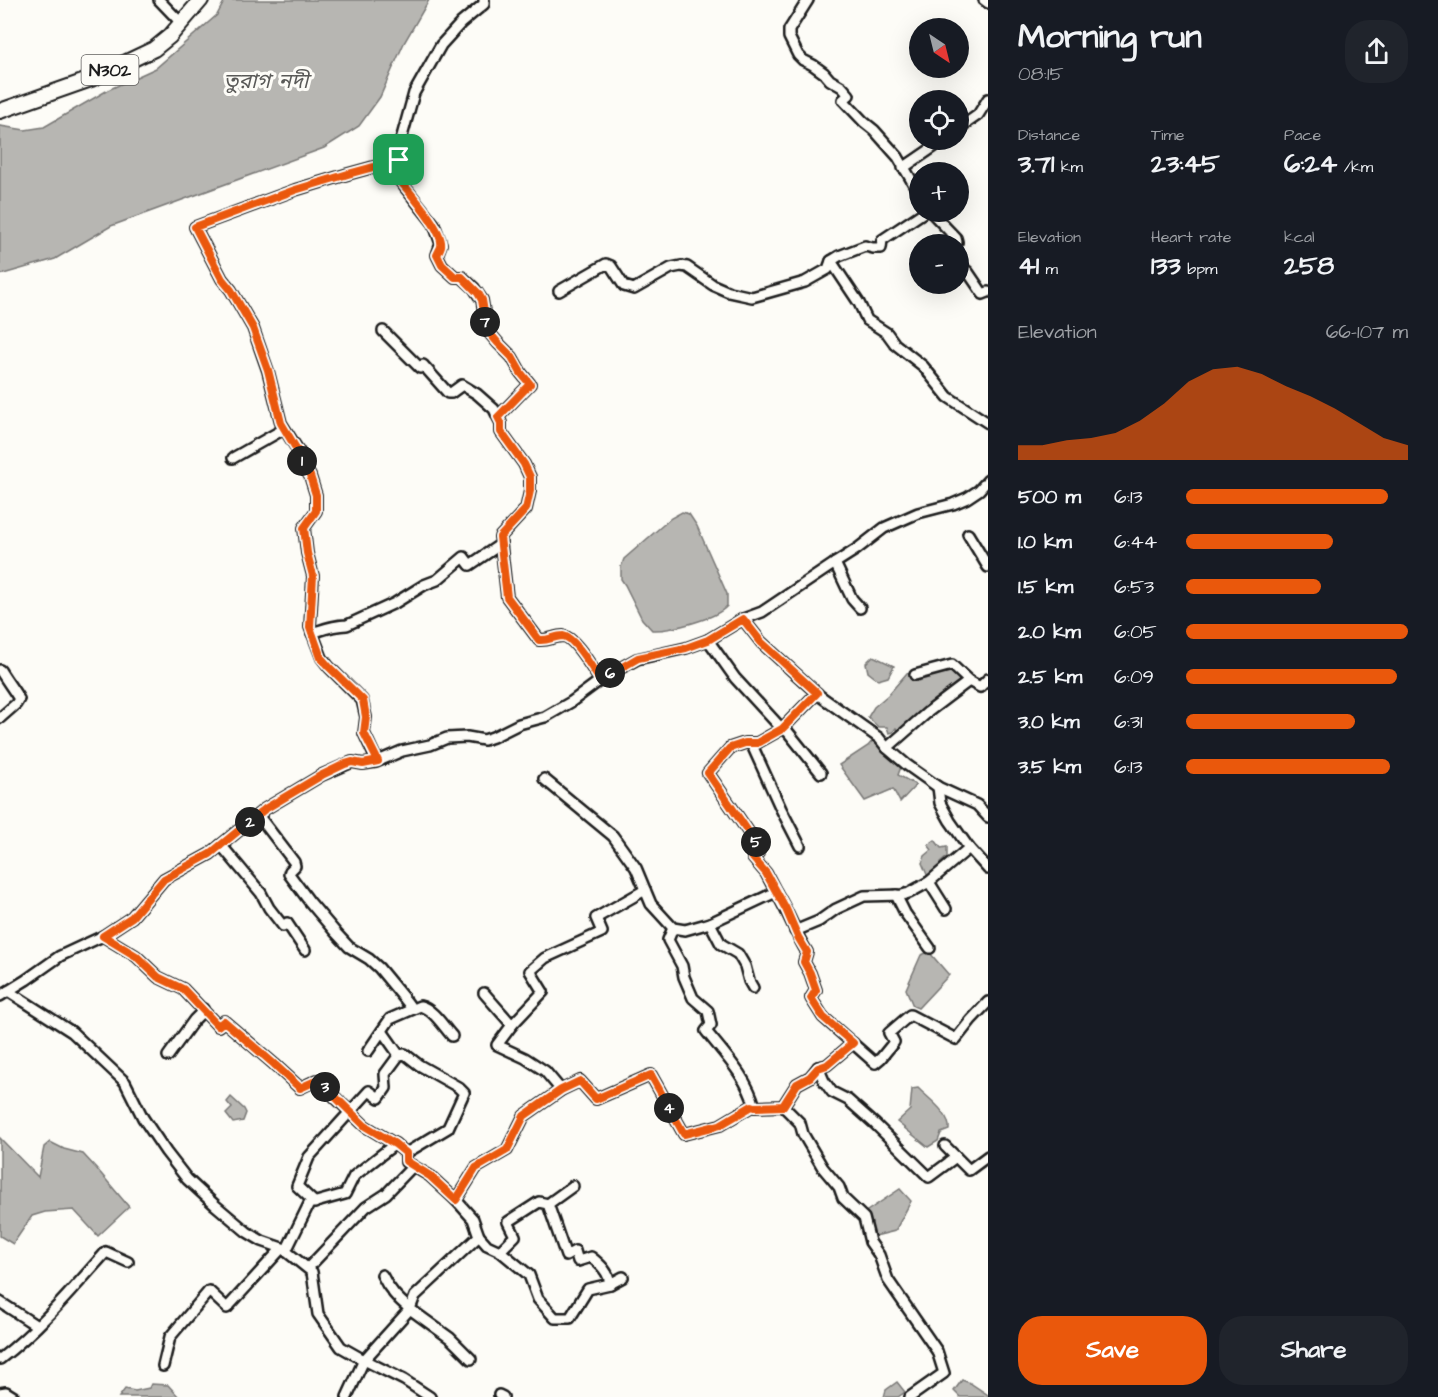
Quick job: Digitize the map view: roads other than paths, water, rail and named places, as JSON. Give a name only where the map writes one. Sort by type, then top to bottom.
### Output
[{"type":"highway","name":"N302","points":[[0,111],[91,79],[154,49],[171,36],[201,0]]},
{"type":"street","points":[[159,0],[182,24]]},
{"type":"street","points":[[484,0],[484,4],[461,23],[441,45],[414,93],[401,140],[397,177],[434,224],[440,238],[441,244],[437,255],[441,263],[455,277],[462,277],[478,293],[482,300],[487,330],[512,357],[521,373],[530,382],[498,417]]},
{"type":"street","points":[[808,0],[789,30],[789,37],[796,51],[803,60],[842,87],[849,95],[843,100],[898,157],[909,178]]},
{"type":"street","points":[[969,121],[978,115],[988,99]]},
{"type":"street","points":[[903,168],[929,150]]},
{"type":"street","points":[[378,761],[364,733],[366,717],[363,700],[321,658],[310,627],[313,576],[304,528],[316,511],[316,495],[310,476],[284,429],[268,370],[253,328],[222,279],[195,227],[295,190],[399,160]]},
{"type":"street","points":[[559,291],[606,264],[611,266],[624,286],[634,289],[671,268],[681,266],[687,267],[713,285],[729,292],[752,297],[805,282],[828,269],[831,261],[839,256],[865,246],[881,248],[882,240],[909,222]]},
{"type":"street","points":[[941,222],[952,234]]},
{"type":"street","points":[[831,261],[859,303],[867,320],[887,333],[895,344],[923,366],[948,397],[988,423]]},
{"type":"street","points":[[969,273],[983,294],[988,292]]},
{"type":"street","points":[[383,331],[420,368],[423,365],[448,393],[462,385],[494,409],[501,423],[501,432],[524,464],[530,477],[526,509],[500,537],[507,597],[539,640],[569,637],[600,680]]},
{"type":"street","points":[[233,458],[284,429]]},
{"type":"street","points":[[430,1397],[404,1380],[341,1347],[318,1314],[312,1272],[284,1249],[262,1241],[247,1232],[187,1179],[143,1118],[125,1082],[72,1032],[4,993],[60,956],[103,936],[132,917],[164,879],[210,854],[258,815],[292,792],[338,767],[352,762],[363,764],[378,761],[402,751],[430,746],[447,738],[467,737],[484,740],[519,723],[545,717],[638,658],[686,648],[708,640],[743,619],[762,612],[857,549],[884,528],[918,513],[967,498],[988,480]]},
{"type":"street","points":[[968,534],[988,567]]},
{"type":"street","points":[[312,633],[328,627],[347,625],[395,603],[424,585],[437,580],[464,557],[470,565],[501,544]]},
{"type":"street","points":[[835,562],[852,598],[860,608]]},
{"type":"street","points":[[743,619],[761,642],[817,693],[879,738],[907,765],[938,787],[977,805],[988,818]]},
{"type":"street","points":[[708,640],[735,678],[783,728],[820,773]]},
{"type":"street","points":[[915,675],[952,665],[988,696]]},
{"type":"street","points":[[0,670],[19,699],[0,718]]},
{"type":"street","points":[[980,687],[988,679]]},
{"type":"street","points":[[887,748],[928,712],[969,681]]},
{"type":"street","points":[[817,693],[783,728],[757,743],[745,743],[730,748],[708,773],[756,843],[755,850],[758,853],[753,858],[766,873],[807,952],[804,962],[816,990],[811,998],[823,1017],[875,1063],[894,1042],[889,1034],[910,1015],[956,1040],[988,1002]]},
{"type":"street","points":[[751,743],[800,846]]},
{"type":"street","points":[[544,779],[613,836],[636,868],[651,904],[673,928],[685,930],[710,923],[776,892]]},
{"type":"street","points":[[938,787],[940,803],[969,848],[988,869]]},
{"type":"street","points":[[258,815],[294,862],[295,866],[289,874],[309,901],[349,946],[379,968],[412,1009]]},
{"type":"street","points":[[221,845],[261,893],[283,926],[287,924],[305,950]]},
{"type":"street","points":[[795,930],[819,921],[864,896],[909,893],[929,882],[969,848]]},
{"type":"street","points":[[929,882],[946,909]]},
{"type":"street","points":[[561,1090],[545,1071],[525,1058],[497,1045],[543,992],[530,971],[545,958],[602,932],[596,918],[645,890]]},
{"type":"street","points":[[896,895],[905,913],[930,948]]},
{"type":"street","points":[[710,923],[721,944],[738,954],[746,966],[753,988]]},
{"type":"street","points":[[673,928],[668,940],[682,966],[693,998],[708,1011],[711,1025],[706,1031],[737,1068],[751,1092],[755,1107]]},
{"type":"street","points":[[103,936],[136,956],[158,977],[183,989],[218,1026],[224,1021],[300,1088],[318,1080],[365,1126],[406,1153]]},
{"type":"street","points":[[484,993],[513,1025]]},
{"type":"street","points":[[368,1051],[390,1019],[420,1006],[424,1006],[431,1012],[452,1036]]},
{"type":"street","points":[[168,1056],[203,1008]]},
{"type":"street","points":[[382,1031],[399,1055]]},
{"type":"street","points":[[783,1106],[797,1084],[810,1077],[818,1068],[827,1065],[853,1043]]},
{"type":"street","points":[[315,1203],[297,1186],[309,1157],[369,1091],[379,1098],[386,1088],[385,1074],[399,1055],[405,1054],[464,1093],[448,1128],[406,1153]]},
{"type":"street","points":[[818,1068],[832,1092],[848,1101],[868,1118],[929,1177],[956,1157]]},
{"type":"street","points":[[456,1200],[476,1168],[507,1150],[524,1116],[561,1090],[580,1081],[596,1099],[651,1075],[684,1134],[720,1125],[752,1106],[783,1106],[800,1123],[803,1134],[822,1167],[839,1188],[843,1198],[864,1218],[870,1242],[879,1255],[888,1280],[937,1351],[944,1373],[910,1397]]},
{"type":"street","points":[[163,1366],[170,1337],[208,1291],[227,1308],[284,1249],[309,1204],[345,1194],[354,1176],[395,1144]]},
{"type":"street","points":[[945,1146],[969,1170],[988,1156]]},
{"type":"street","points":[[406,1153],[406,1161],[430,1176],[473,1219],[479,1236],[487,1245],[500,1251],[529,1275],[538,1299],[555,1318],[570,1318],[588,1289],[610,1284],[623,1277]]},
{"type":"street","points":[[308,1268],[366,1207],[386,1194],[413,1166]]},
{"type":"street","points":[[500,1251],[515,1236],[508,1222],[539,1202],[548,1204],[573,1186]]},
{"type":"street","points":[[548,1204],[566,1256],[575,1251],[578,1262],[591,1257],[599,1263],[609,1277],[610,1284]]},
{"type":"street","points":[[347,1397],[364,1360],[410,1309],[415,1296],[479,1236]]},
{"type":"street","points":[[0,1359],[57,1307],[106,1252],[128,1262]]},
{"type":"street","points":[[382,1275],[387,1286],[399,1300],[450,1338],[471,1359]]},
{"type":"street","points":[[0,1302],[37,1326]]},
{"type":"street","points":[[0,1393],[6,1392],[14,1397]]},
{"type":"water","name":"তুরাগ নদী","points":[[225,0],[429,0],[404,43],[380,97],[359,126],[324,148],[111,226],[55,259],[0,275],[0,126],[25,130],[44,127],[108,90],[156,68],[217,15]]},
{"type":"water","points":[[682,512],[689,514],[697,526],[727,594],[727,606],[713,615],[692,623],[652,630],[642,619],[621,579],[621,567],[624,559],[671,518]]},
{"type":"water","points":[[873,656],[894,666],[888,677],[878,680],[868,672],[866,663]]},
{"type":"water","points":[[951,667],[967,681],[901,733],[896,728],[889,733],[887,727],[878,727],[868,717],[874,707],[907,673],[914,677]]},
{"type":"water","points":[[873,740],[901,767],[898,775],[916,785],[900,802],[893,789],[865,801],[839,765],[868,746]]},
{"type":"water","points":[[935,840],[941,848],[947,847],[947,857],[940,863],[940,870],[928,877],[922,863],[925,856],[932,850],[928,845]]},
{"type":"water","points":[[929,952],[949,975],[918,1008],[913,1006],[906,989],[921,955]]},
{"type":"water","points":[[918,1088],[938,1107],[949,1124],[949,1130],[941,1133],[938,1141],[928,1147],[897,1122],[910,1110],[912,1089]]},
{"type":"water","points":[[231,1097],[246,1113],[243,1121],[233,1123],[226,1114],[232,1108],[227,1102]]},
{"type":"water","points":[[0,1138],[38,1177],[44,1147],[50,1142],[83,1154],[129,1207],[98,1236],[74,1210],[45,1212],[32,1216],[13,1244],[0,1236]]},
{"type":"water","points":[[900,1189],[911,1201],[895,1231],[871,1237],[864,1213]]},
{"type":"water","points":[[962,1380],[970,1383],[988,1397],[960,1397],[954,1391]]},
{"type":"water","points":[[897,1382],[905,1392],[898,1397],[884,1397],[886,1390]]},
{"type":"water","points":[[151,1384],[168,1385],[179,1397],[119,1397],[125,1389],[135,1391],[149,1388]]}]
